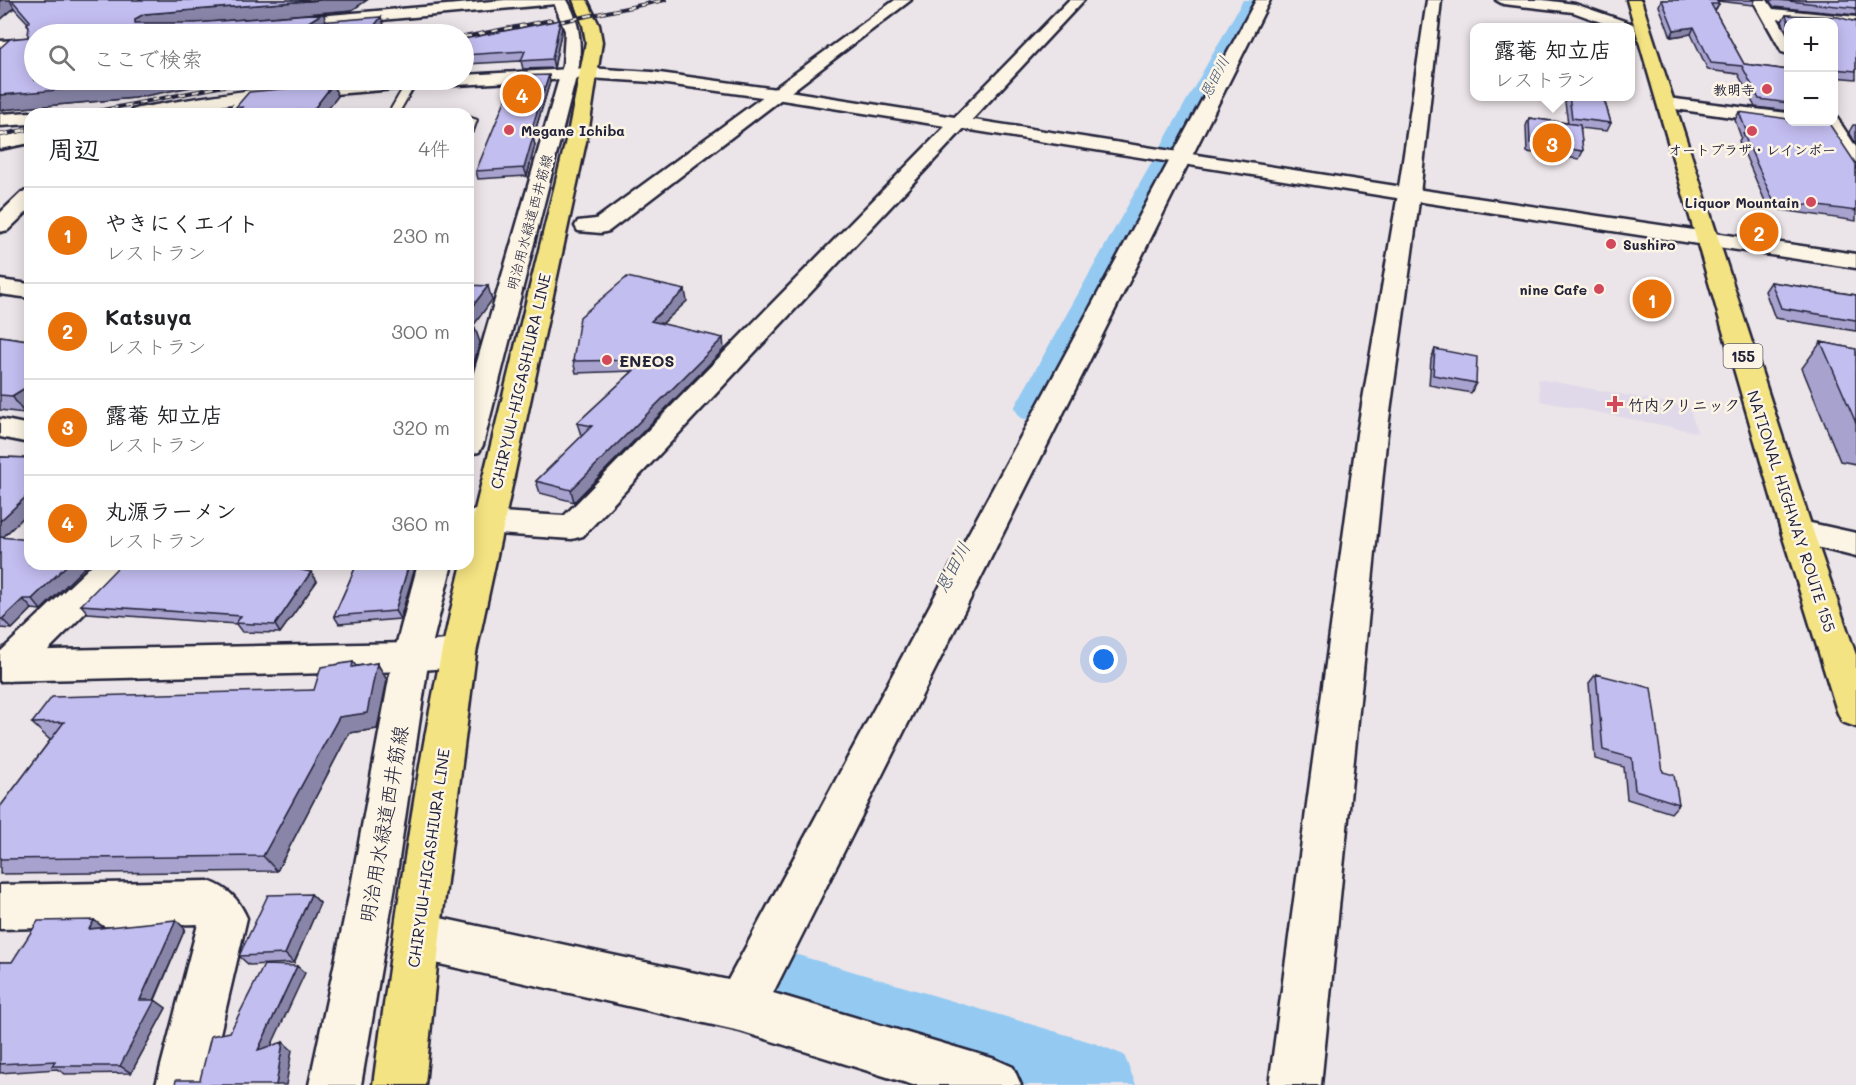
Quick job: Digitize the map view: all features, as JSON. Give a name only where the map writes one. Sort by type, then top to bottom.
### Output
[{"type":"main road","name":"CHIRYUU-HIGASHIURA LINE","points":[[474,547],[478,521],[576,140],[578,74],[594,42],[591,26],[580,0]]},
{"type":"main road","name":"NATIONAL HIGHWAY ROUTE 155","points":[[1634,0],[1634,23]]},
{"type":"main road","name":"NATIONAL HIGHWAY ROUTE 155","points":[[1635,32],[1667,103],[1797,531],[1856,711]]},
{"type":"main road","name":"CHIRYUU-HIGASHIURA LINE","points":[[399,1085],[417,936],[471,570]]},
{"type":"street","points":[[277,24],[558,0]]},
{"type":"street","name":"明治用水緑道西井筋線","points":[[474,425],[578,74],[573,23],[558,0]]},
{"type":"street","points":[[586,226],[601,226],[904,0]]},
{"type":"street","points":[[478,521],[572,528],[1077,0]]},
{"type":"street","points":[[740,1006],[1263,0]]},
{"type":"street","points":[[1296,1085],[1372,434],[1409,194],[1434,0]]},
{"type":"street","points":[[1503,0],[1575,8],[1615,23]]},
{"type":"street","points":[[1764,7],[1856,22]]},
{"type":"street","points":[[1764,7],[1784,42]]},
{"type":"street","points":[[0,46],[24,45]]},
{"type":"street","points":[[474,80],[578,74],[652,77],[777,94],[1409,194],[1856,261]]},
{"type":"street","points":[[174,108],[250,95],[299,90]]},
{"type":"street","points":[[239,108],[250,95]]},
{"type":"street","points":[[1667,103],[1784,118]]},
{"type":"street","points":[[0,120],[24,118]]},
{"type":"street","points":[[1838,124],[1856,125]]},
{"type":"street","points":[[1833,126],[1856,162]]},
{"type":"street","points":[[0,143],[24,138]]},
{"type":"street","points":[[0,225],[24,203]]},
{"type":"street","points":[[0,287],[24,290]]},
{"type":"street","points":[[0,428],[24,433]]},
{"type":"street","points":[[1797,531],[1856,545]]},
{"type":"street","points":[[4,666],[108,570]]},
{"type":"street","name":"明治用水緑道西井筋線","points":[[335,1085],[373,886],[411,657],[433,570]]},
{"type":"street","points":[[4,666],[411,657],[458,653]]},
{"type":"street","points":[[0,907],[208,902],[224,918],[182,1085]]},
{"type":"street","points":[[417,936],[740,1006],[995,1085]]},
{"type":"lane","points":[[396,108],[407,90]]},
{"type":"shaded area","name":"竹内クリニック","points":[[1538,379],[1689,407],[1697,432],[1541,401]]},
{"type":"building","points":[[12,0],[320,0],[144,14],[135,19],[135,23],[195,23],[323,13],[307,23],[381,17],[376,24],[27,24],[30,21]]},
{"type":"building","points":[[1662,0],[1716,0],[1719,4],[1711,4],[1744,64],[1784,69],[1784,102],[1759,99],[1742,66],[1711,63],[1694,27],[1674,30]]},
{"type":"building","points":[[1778,0],[1856,0],[1856,8]]},
{"type":"building","points":[[1786,15],[1838,17],[1856,22],[1856,71],[1838,69],[1838,18],[1787,18]]},
{"type":"building","points":[[560,20],[552,59],[521,61],[525,51],[474,54],[474,37]]},
{"type":"building","points":[[24,37],[24,90],[58,90],[0,95],[0,48],[10,39]]},
{"type":"building","points":[[549,75],[529,137],[533,137],[524,168],[476,171],[515,76]]},
{"type":"building","points":[[328,90],[315,108],[235,108],[249,92]]},
{"type":"building","points":[[1570,101],[1604,101],[1611,123],[1572,118]]},
{"type":"building","points":[[1739,112],[1784,118],[1784,126],[1831,126],[1856,164],[1856,211],[1773,200],[1743,133],[1747,133]]},
{"type":"building","points":[[1529,118],[1580,125],[1583,151],[1530,143]]},
{"type":"building","points":[[627,277],[685,290],[651,321],[723,338],[571,490],[536,481],[592,426],[577,423],[645,360],[573,361],[580,317]]},
{"type":"building","points":[[1771,282],[1856,295],[1856,320],[1781,308]]},
{"type":"building","points":[[474,285],[488,286],[474,304]]},
{"type":"building","points":[[0,336],[24,340],[24,389],[12,396],[0,395]]},
{"type":"building","points":[[1821,342],[1856,349],[1856,423]]},
{"type":"building","points":[[1435,349],[1477,357],[1476,383],[1433,375]]},
{"type":"building","points":[[0,457],[24,458],[24,499],[0,521]]},
{"type":"building","points":[[0,537],[24,539],[24,570],[62,570],[32,599],[23,599],[0,619]]},
{"type":"building","points":[[115,570],[302,570],[311,572],[275,625],[236,623],[241,616],[81,605]]},
{"type":"building","points":[[354,570],[407,570],[395,611],[334,616]]},
{"type":"building","points":[[353,662],[352,667],[377,663],[367,713],[339,717],[263,856],[0,859],[0,807],[64,722],[32,723],[52,697],[314,690],[321,667]]},
{"type":"building","points":[[1596,674],[1651,688],[1663,772],[1674,775],[1679,804],[1635,790],[1632,758],[1603,750]]},
{"type":"building","points":[[311,894],[285,954],[239,956],[268,895]]},
{"type":"building","points":[[94,920],[89,929],[176,920],[140,1000],[155,1000],[120,1066],[52,1066],[55,1061],[0,1064],[0,962],[12,962],[38,921]]},
{"type":"building","points":[[264,965],[297,966],[258,1050],[283,1042],[276,1085],[175,1085],[176,1080],[200,1080],[211,1036],[230,1032]]},
{"type":"waterway","name":"恩田川","points":[[1172,153],[1255,0]]},
{"type":"waterway","name":"恩田川","points":[[1037,408],[1168,160]]},
{"type":"waterway","name":"恩田川","points":[[774,987],[1094,1085]]},
{"type":"railway","points":[[544,25],[665,0]]},
{"type":"railway","points":[[474,35],[551,20]]},
{"type":"railway","points":[[113,108],[204,90]]},
{"type":"railway","points":[[0,135],[24,130]]},
{"type":"place","name":"教明寺","points":[[1767,89]]},
{"type":"place","name":"丸源ラーメン","points":[[522,94]]},
{"type":"place","name":"Megane Ichiba","points":[[509,130]]},
{"type":"place","name":"オートプラザ・レインボー","points":[[1752,131]]},
{"type":"place","name":"露菴 知立店","points":[[1552,143]]},
{"type":"place","name":"Liquor Mountain","points":[[1811,202]]},
{"type":"place","name":"Katsuya","points":[[1759,232]]},
{"type":"place","name":"Sushiro","points":[[1611,244]]},
{"type":"place","name":"nine Cafe","points":[[1599,289]]},
{"type":"place","name":"やきにくエイト","points":[[1652,299]]},
{"type":"place","name":"ENEOS","points":[[607,360]]},
{"type":"place","name":"竹内クリニック","points":[[1615,404]]}]
